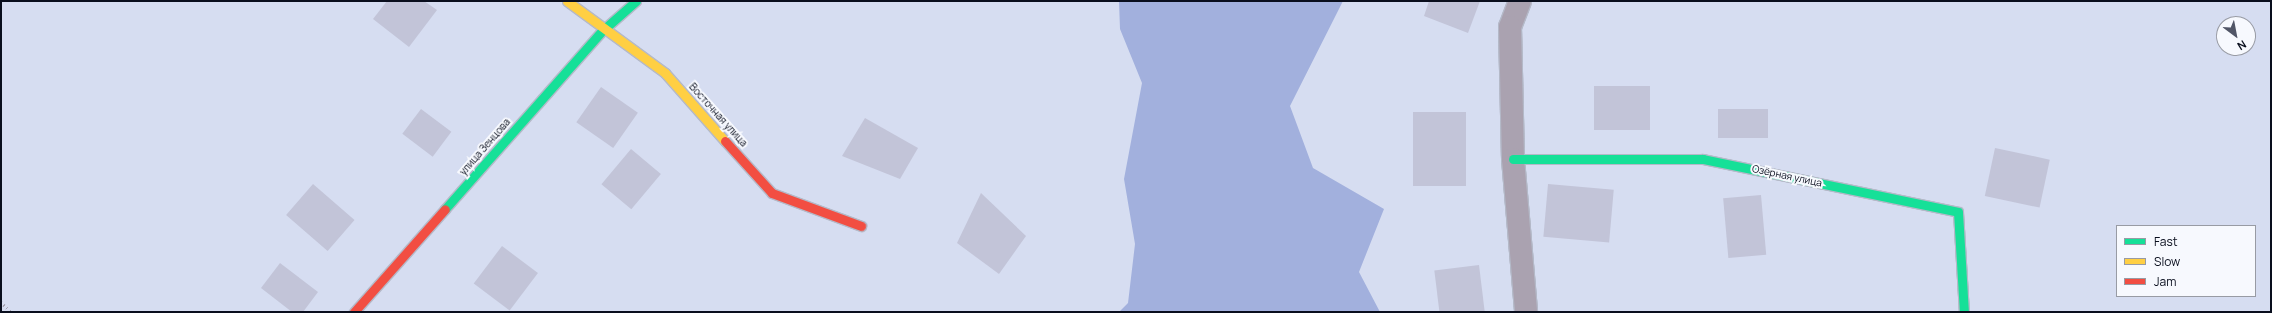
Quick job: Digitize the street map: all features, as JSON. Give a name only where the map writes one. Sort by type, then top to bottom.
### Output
[{"type":"street","name":"Восточная улица","points":[[566,1],[603,30],[665,73],[772,193],[861,226]]},
{"type":"street","name":"улица Зенцова","points":[[354,312],[603,30],[636,1]]},
{"type":"street","points":[[1520,1],[1510,27],[1513,159],[1526,312]]},
{"type":"street","name":"Озёрная улица","points":[[1513,159],[1703,159],[1958,212],[1964,312]]},
{"type":"path","points":[[1,302],[11,312]]},
{"type":"water","points":[[1119,1],[1343,1],[1290,106],[1313,168],[1384,209],[1359,272],[1380,312],[1119,312],[1128,303],[1135,244],[1124,179],[1142,83],[1120,29]]},
{"type":"building","points":[[387,1],[424,1],[437,10],[409,47],[373,19]]},
{"type":"building","points":[[1429,1],[1480,1],[1468,33],[1424,16]]},
{"type":"building","points":[[1594,86],[1650,86],[1650,130],[1594,130]]},
{"type":"building","points":[[601,87],[638,113],[613,148],[576,122]]},
{"type":"building","points":[[421,109],[451,132],[433,157],[402,134]]},
{"type":"building","points":[[1718,109],[1768,109],[1768,138],[1718,138]]},
{"type":"building","points":[[1413,112],[1466,112],[1466,186],[1413,186]]},
{"type":"building","points":[[865,118],[918,148],[900,179],[842,156]]},
{"type":"building","points":[[1995,148],[2050,160],[2040,208],[1985,196]]},
{"type":"building","points":[[631,149],[661,174],[631,209],[601,184]]},
{"type":"building","points":[[313,184],[355,220],[328,251],[286,215]]},
{"type":"building","points":[[1548,184],[1614,190],[1609,243],[1543,237]]},
{"type":"building","points":[[981,193],[1026,236],[999,274],[957,243]]},
{"type":"building","points":[[1761,195],[1766,255],[1728,258],[1723,198]]},
{"type":"building","points":[[502,246],[538,273],[510,311],[474,284]]},
{"type":"building","points":[[280,263],[318,292],[303,312],[292,312],[261,288]]},
{"type":"building","points":[[1479,265],[1485,312],[1439,312],[1434,270]]},
{"type":"traffic: fast","points":[[445,209],[603,30],[636,1]]},
{"type":"traffic: fast","points":[[1513,159],[1703,159],[1958,212],[1964,312]]},
{"type":"traffic: slow","points":[[567,1],[665,73],[725,141]]},
{"type":"traffic: jam","points":[[725,141],[772,193],[861,226]]},
{"type":"traffic: jam","points":[[354,312],[445,209]]}]
